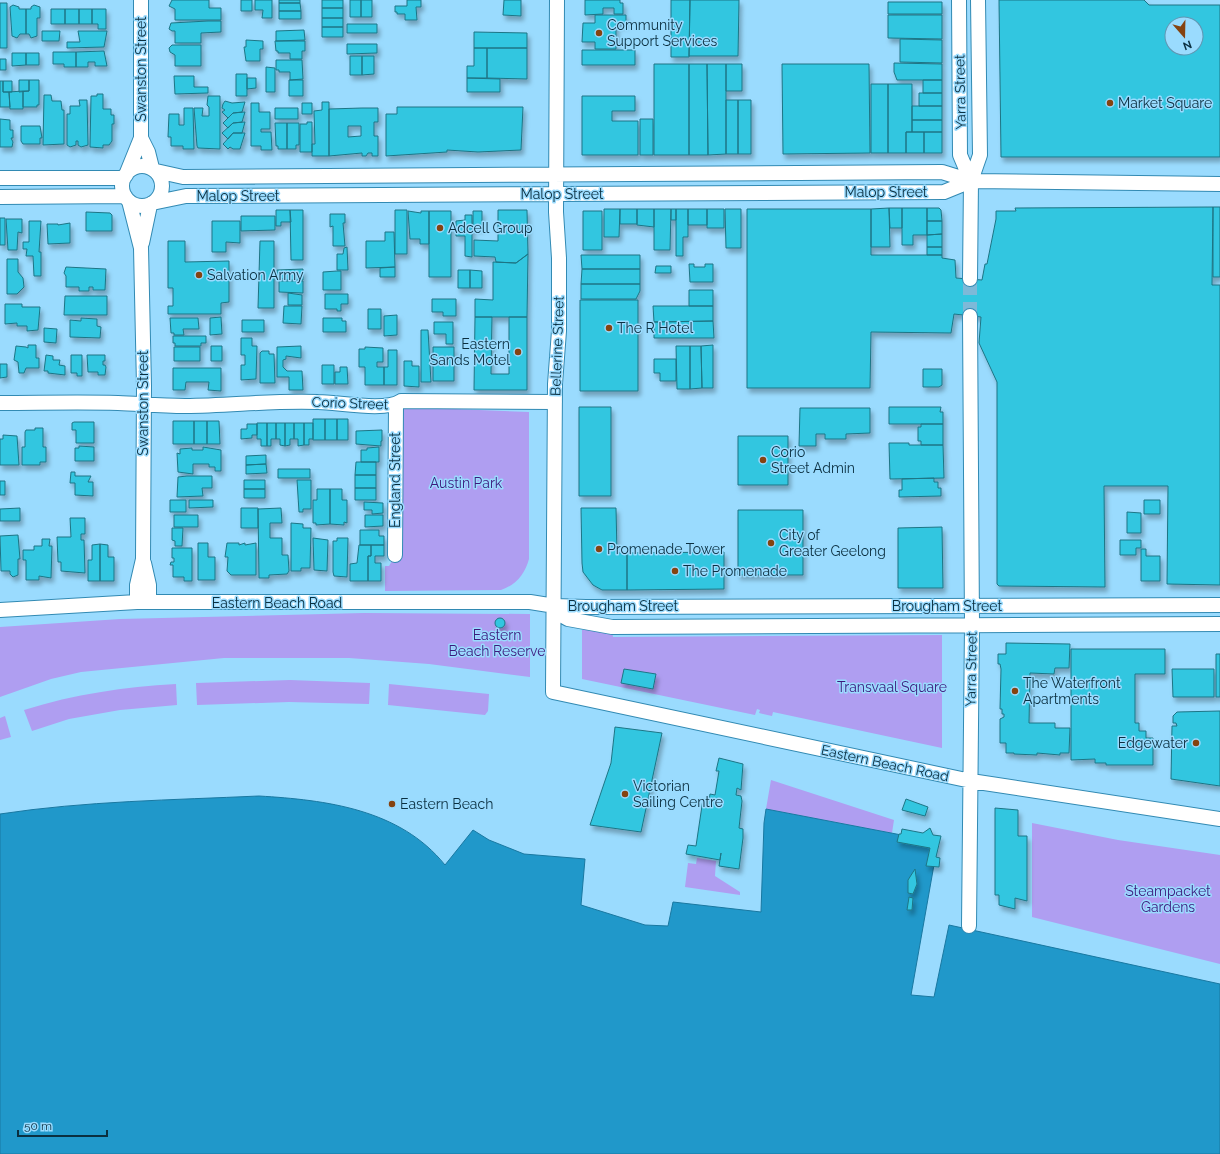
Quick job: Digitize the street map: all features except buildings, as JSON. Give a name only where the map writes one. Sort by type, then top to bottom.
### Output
[{"type":"street","name":"Swanston Street","points":[[125,177],[141,138],[141,0]]},
{"type":"street","name":"Bellerine Street","points":[[553,692],[555,606],[555,402],[559,331],[557,0]]},
{"type":"street","name":"Yarra Street","points":[[959,0],[960,155],[971,181]]},
{"type":"street","name":"Yarra Street","points":[[970,279],[971,181],[980,155],[978,0]]},
{"type":"street","name":"Swanston Street","points":[[141,138],[148,152],[154,170]]},
{"type":"street","points":[[0,197],[127,198],[140,206],[151,204],[159,197],[162,188],[161,179],[154,170],[137,167],[125,177],[123,184],[127,198]]},
{"type":"street","name":"Malop Street","points":[[154,170],[183,177],[942,172],[971,181],[1220,184]]},
{"type":"street","points":[[858,172],[858,192]]},
{"type":"street","points":[[379,175],[379,195]]},
{"type":"street","points":[[264,176],[264,196]]},
{"type":"street","points":[[0,178],[125,177]]},
{"type":"street","name":"Malop Street","points":[[151,204],[186,196],[944,192],[971,181]]},
{"type":"street","name":"Swanston Street","points":[[127,198],[141,248]]},
{"type":"street","name":"Swanston Street","points":[[143,602],[137,585],[143,559],[144,405],[141,248],[151,204]]},
{"type":"street","name":"Yarra Street","points":[[969,926],[972,625],[970,316]]},
{"type":"street","name":"Corio Street","points":[[0,403],[118,403],[162,406],[221,406],[276,401],[317,402],[357,406],[398,403],[555,402]]},
{"type":"street","name":"England Street","points":[[395,555],[398,403]]},
{"type":"street","name":"Eastern Beach Road","points":[[0,610],[143,602],[530,602],[555,606]]},
{"type":"street","name":"Brougham Street","points":[[555,606],[1220,605]]},
{"type":"street","name":"Brougham Street","points":[[555,606],[561,615],[568,619],[610,627],[1220,624]]},
{"type":"street","points":[[720,606],[720,626]]},
{"type":"street","name":"Eastern Beach Road","points":[[553,692],[971,781],[1220,819]]},
{"type":"green space","name":"Austin Park","points":[[406,407],[529,412],[529,559],[519,578],[506,588],[501,590],[385,591],[385,566],[389,566],[392,561],[403,410]]},
{"type":"green space","name":"Eastern Beach Reserve","points":[[364,613],[530,614],[530,677],[429,664],[349,658],[224,658],[81,672],[51,679],[0,697],[0,627],[120,619]]},
{"type":"green space","name":"Transvaal Square","points":[[582,630],[612,630],[613,637],[942,635],[942,748],[773,712],[772,716],[759,713],[760,710],[757,709],[755,715],[582,679]]},
{"type":"green space","points":[[290,680],[370,683],[369,704],[289,702],[197,705],[196,683]]},
{"type":"green space","points":[[176,684],[177,705],[120,710],[69,719],[32,731],[24,710],[43,704],[100,692]]},
{"type":"green space","points":[[389,684],[489,694],[488,711],[485,715],[388,705]]},
{"type":"green space","points":[[5,716],[11,737],[0,740],[0,718]]},
{"type":"green space","points":[[771,780],[894,820],[892,833],[766,809]]},
{"type":"green space","name":"Steampacket Gardens","points":[[1032,823],[1118,840],[1220,855],[1220,964],[1032,917]]},
{"type":"green space","points":[[697,858],[716,861],[715,876],[740,892],[740,895],[685,887],[688,863],[696,864]]},
{"type":"water","points":[[259,796],[310,801],[360,811],[384,820],[406,831],[427,846],[445,865],[473,830],[489,840],[524,854],[585,859],[581,905],[645,925],[668,926],[673,902],[761,912],[764,823],[766,809],[938,842],[911,995],[934,997],[949,925],[1220,984],[1220,1154],[0,1154],[0,814],[64,806]]},
{"type":"tunnel","points":[[970,279],[970,316]]},
{"type":"place","name":"Community Support Services","points":[[599,33]]},
{"type":"place","name":"Market Square","points":[[1110,103]]},
{"type":"place","name":"Adcell Group","points":[[440,228]]},
{"type":"place","name":"Salvation Army","points":[[199,275]]},
{"type":"place","name":"The R Hotel","points":[[609,328]]},
{"type":"place","name":"Eastern Sands Motel","points":[[518,352]]},
{"type":"place","name":"Corio Street Admin","points":[[763,460]]},
{"type":"place","name":"City of Greater Geelong","points":[[771,543]]},
{"type":"place","name":"Promenade Tower","points":[[599,549]]},
{"type":"place","name":"The Promenade","points":[[675,571]]},
{"type":"place","name":"The Waterfront Apartments","points":[[1015,691]]},
{"type":"place","name":"Edgewater","points":[[1196,743]]},
{"type":"place","name":"Victorian Sailing Centre","points":[[625,794]]},
{"type":"place","name":"Eastern Beach","points":[[392,804]]}]
